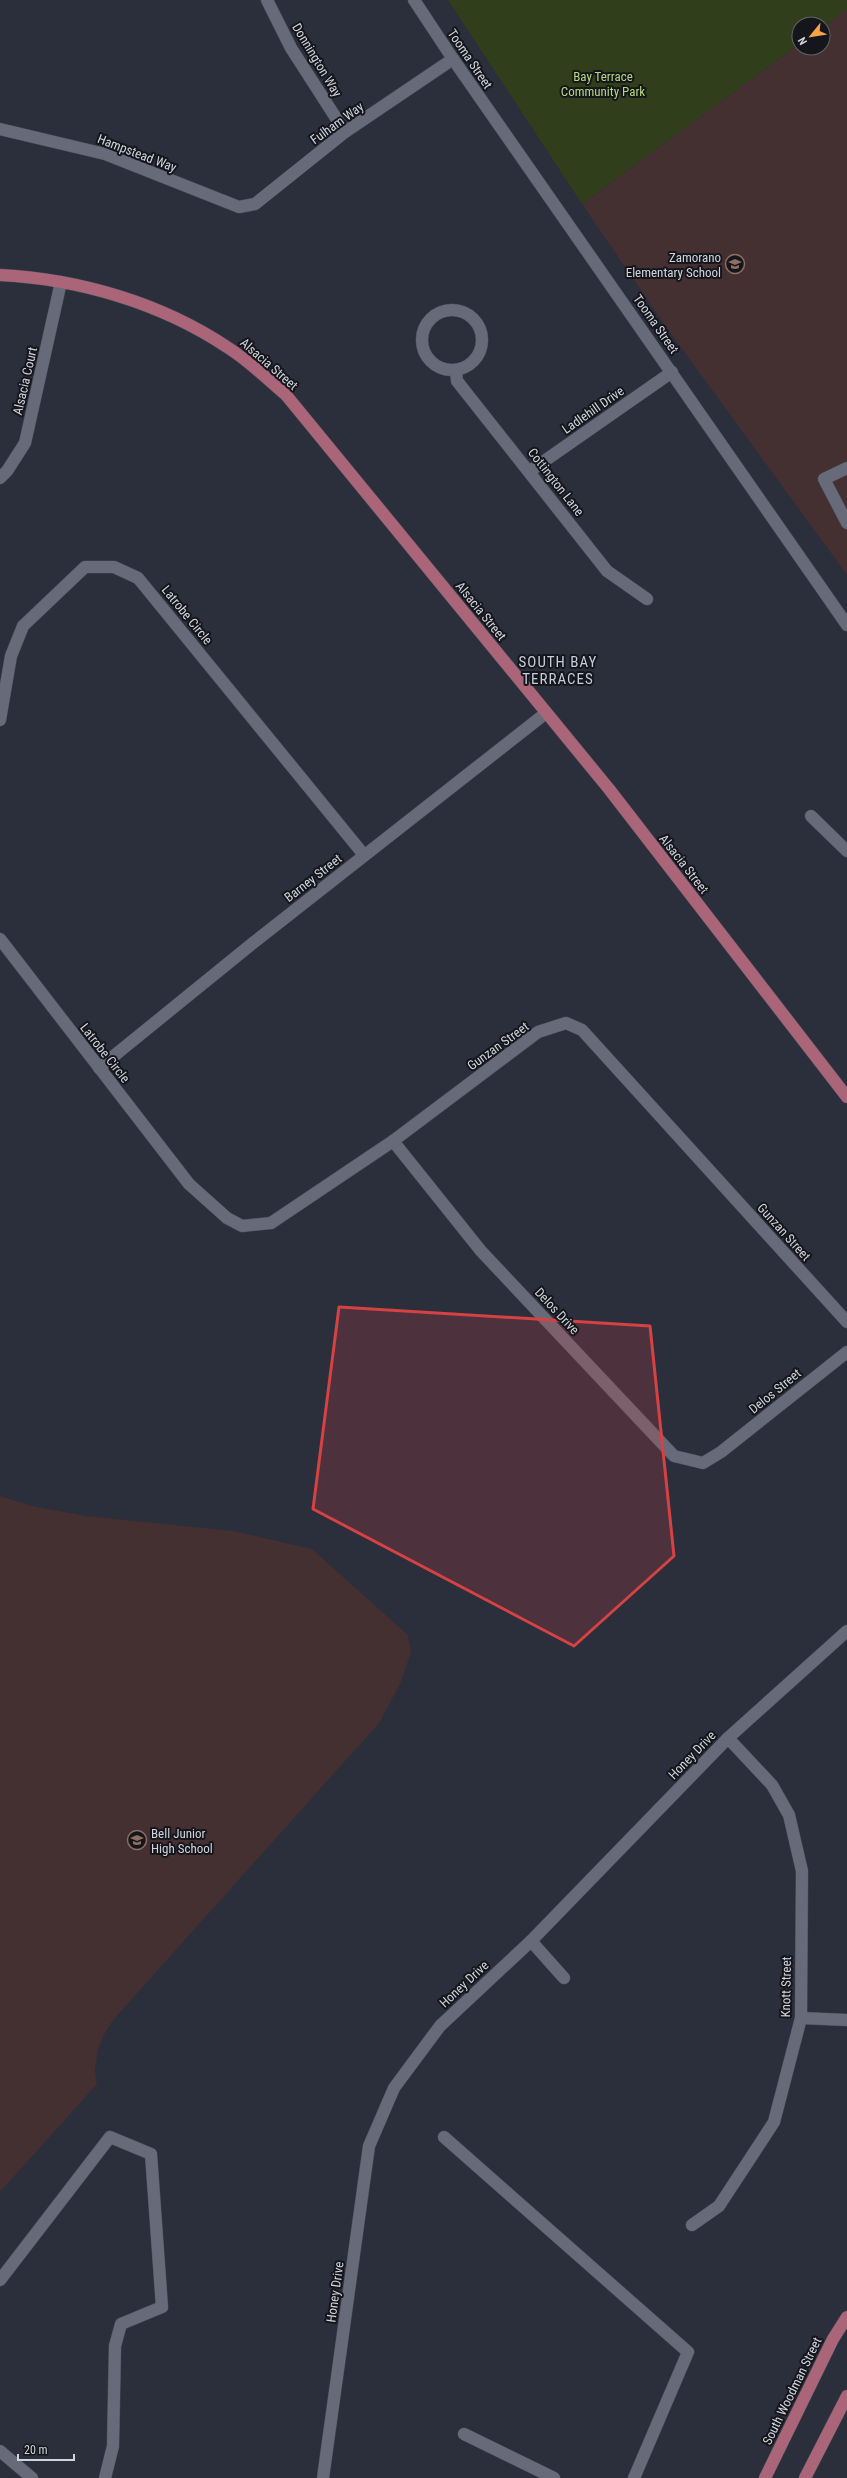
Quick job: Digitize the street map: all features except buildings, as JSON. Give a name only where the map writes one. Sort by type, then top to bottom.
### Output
[{"type":"main road","name":"Alsacia Street","points":[[0,275],[32,276],[125,297],[180,319],[228,347],[286,395],[609,789],[847,1097]]},
{"type":"main road","name":"South Woodman Street","points":[[765,2478],[833,2338],[847,2317]]},
{"type":"main road","points":[[805,2478],[847,2396]]},
{"type":"street","name":"Donnington Way","points":[[267,0],[291,48],[345,132]]},
{"type":"street","name":"Tooma Street","points":[[414,0],[453,59],[846,622]]},
{"type":"street","name":"Fulham Way","points":[[239,207],[255,204],[345,132],[453,59]]},
{"type":"street","name":"Hampstead Way","points":[[0,129],[106,154],[239,207]]},
{"type":"street","name":"Alsacia Court","points":[[0,478],[7,471],[25,443],[61,282]]},
{"type":"street","points":[[448,310],[467,314],[475,319],[483,337],[479,355],[473,363],[456,371],[438,367],[427,358],[422,344],[426,326],[439,313],[448,310]]},
{"type":"street","name":"Cottington Lane","points":[[456,371],[457,381],[530,471],[607,572],[647,600]]},
{"type":"street","name":"Ladlehill Drive","points":[[530,471],[672,372]]},
{"type":"street","points":[[847,468],[824,479],[847,523]]},
{"type":"street","name":"Latrobe Circle","points":[[0,720],[11,656],[23,626],[85,567],[114,567],[138,578],[364,855]]},
{"type":"street","name":"Barney Street","points":[[99,1068],[364,855],[546,713]]},
{"type":"street","points":[[811,816],[847,851]]},
{"type":"street","name":"Latrobe Circle","points":[[0,939],[188,1184]]},
{"type":"street","name":"Gunzan Street","points":[[188,1184],[227,1218],[242,1226],[271,1223],[394,1141],[538,1032],[566,1023],[582,1030],[847,1322]]},
{"type":"street","name":"Delos Drive","points":[[394,1141],[481,1250],[674,1456],[703,1463],[721,1452]]},
{"type":"street","name":"Delos Street","points":[[721,1452],[847,1352]]},
{"type":"street","name":"Honey Drive","points":[[323,2478],[370,2146],[394,2088],[440,2026],[531,1941],[728,1738],[847,1631]]},
{"type":"street","name":"Knott Street","points":[[692,2225],[719,2206],[774,2122],[801,2018],[802,1871],[789,1815],[772,1786],[728,1738]]},
{"type":"street","points":[[531,1941],[564,1978]]},
{"type":"street","points":[[801,2018],[847,2020]]},
{"type":"street","points":[[0,2280],[110,2136],[151,2154],[162,2307],[121,2324],[115,2346],[113,2446],[105,2478]]},
{"type":"street","points":[[444,2137],[688,2352],[634,2478]]},
{"type":"street","points":[[464,2434],[554,2478]]},
{"type":"street","points":[[0,2451],[32,2478]]},
{"type":"highlighted area","points":[[339,1307],[650,1326],[674,1556],[574,1646],[313,1509]]},
{"type":"shaded area","name":"Zamorano Elementary School","points":[[847,9],[847,575],[664,324],[582,204],[791,50],[791,56],[831,56],[831,21]]},
{"type":"shaded area","name":"Bell Junior High School","points":[[0,1496],[32,1506],[86,1516],[233,1531],[312,1549],[408,1635],[411,1652],[401,1682],[380,1722],[114,2019],[107,2029],[98,2048],[95,2071],[97,2084],[0,2192]]},
{"type":"green space","name":"Bay Terrace Community Park","points":[[448,0],[847,0],[847,9],[831,21],[831,16],[791,16],[791,50],[582,204]]},
{"type":"place","name":"Zamorano Elementary School","points":[[735,264]]},
{"type":"place","name":"Bell Junior High School","points":[[137,1840]]},
{"type":"district","name":"SOUTH BAY TERRACES","points":[[558,670]]}]
